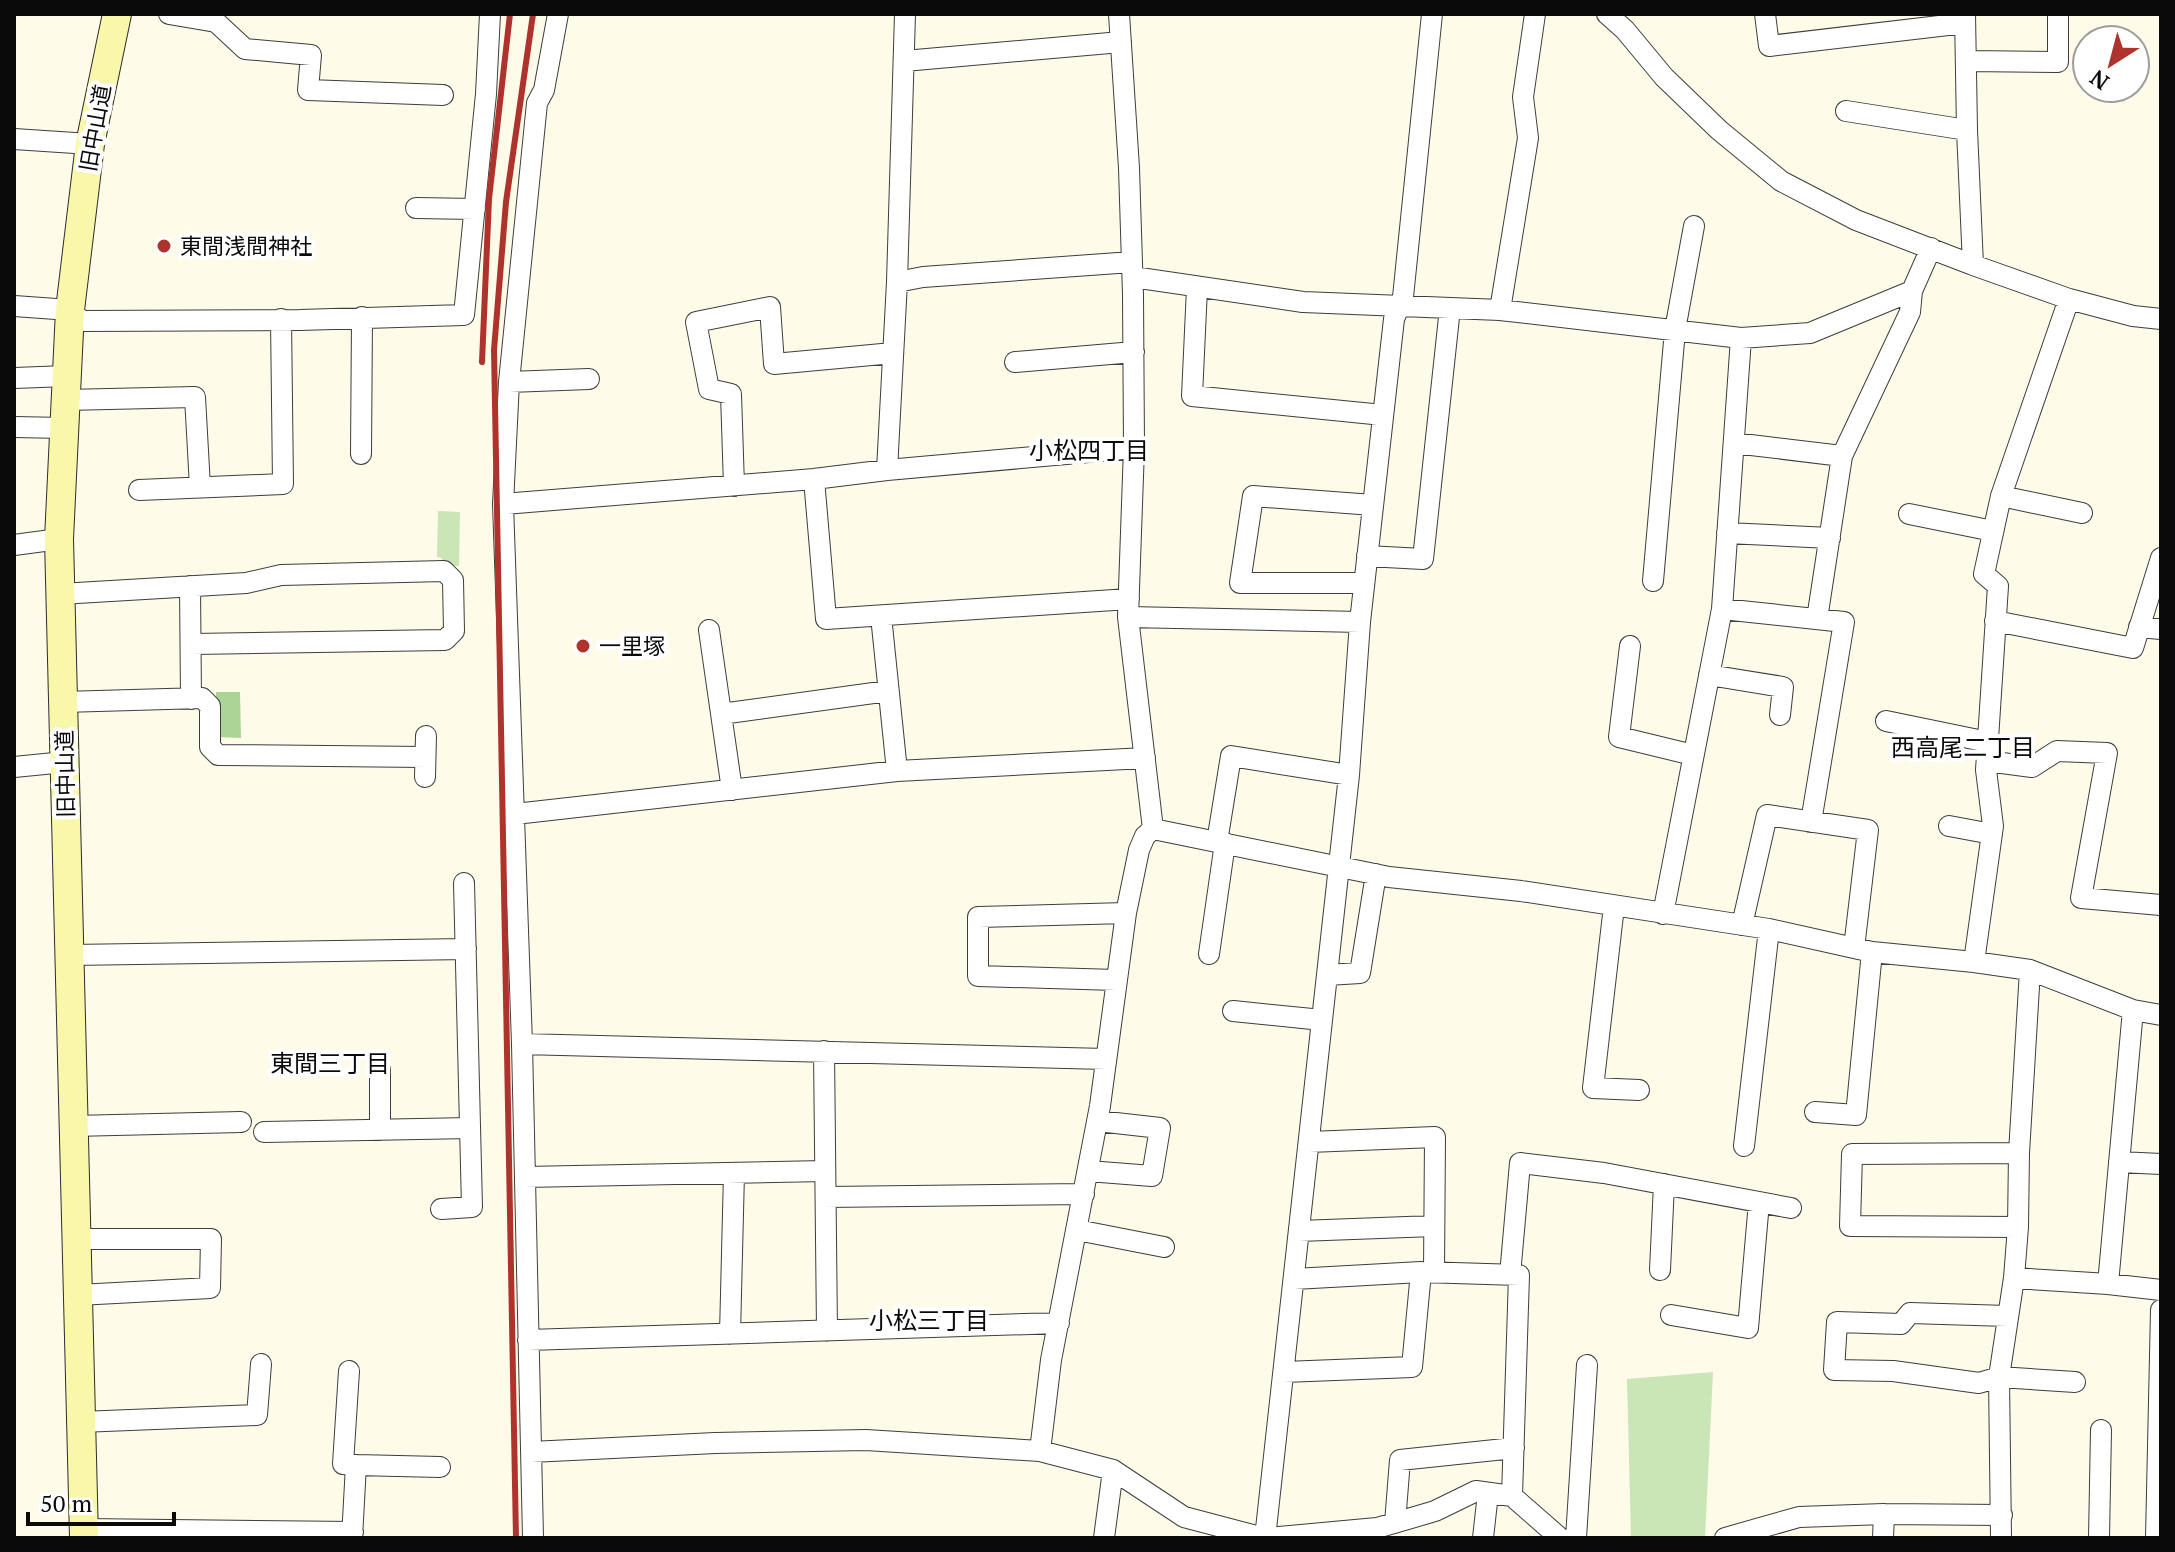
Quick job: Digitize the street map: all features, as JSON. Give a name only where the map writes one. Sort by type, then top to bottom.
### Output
[{"type":"main road","name":"旧中山道","points":[[84,1534],[59,539],[70,310],[90,144],[117,14]]},
{"type":"street","points":[[169,14],[216,22],[245,49],[311,55],[308,90],[443,95]]},
{"type":"street","points":[[14,306],[70,310],[82,321],[300,320],[464,315],[486,94],[490,14]]},
{"type":"street","points":[[533,1538],[522,1044],[503,504],[509,382],[537,103],[544,90],[558,14]]},
{"type":"street","points":[[887,470],[897,282],[905,14]]},
{"type":"street","points":[[1119,14],[1133,270],[1134,448],[1129,608],[1153,829]]},
{"type":"street","points":[[1266,1538],[1349,775],[1364,583],[1394,319],[1403,297],[1432,14]]},
{"type":"street","points":[[1500,310],[1528,138],[1523,97],[1535,14]]},
{"type":"street","points":[[1607,14],[1625,30],[1664,77],[1719,130],[1781,181],[1856,220],[1973,265],[2069,299],[2133,316],[2161,319]]},
{"type":"street","points":[[1765,14],[1769,46],[1965,18],[1973,265]]},
{"type":"street","points":[[1966,61],[2058,62],[2058,14]]},
{"type":"street","points":[[904,61],[1121,42]]},
{"type":"street","points":[[1846,111],[1967,130]]},
{"type":"street","points":[[14,139],[90,144]]},
{"type":"street","points":[[416,208],[475,209]]},
{"type":"street","points":[[1653,581],[1675,330],[1694,226]]},
{"type":"street","points":[[1817,619],[1842,456],[1910,312],[1912,291],[1931,248]]},
{"type":"street","points":[[897,282],[923,277],[1133,270],[1197,288],[1303,302],[1500,310],[1741,338],[1810,333],[1912,291]]},
{"type":"street","points":[[1197,288],[1192,396],[1383,415]]},
{"type":"street","points":[[1974,962],[1993,826],[1986,770],[1998,586],[1984,574],[2001,496],[2069,299]]},
{"type":"street","points":[[734,486],[731,394],[709,389],[696,322],[770,307],[774,364],[893,353]]},
{"type":"street","points":[[1367,556],[1423,559],[1450,308]]},
{"type":"street","points":[[361,454],[362,317]]},
{"type":"street","points":[[139,490],[283,484],[281,319]]},
{"type":"street","points":[[1663,914],[1722,609],[1741,338]]},
{"type":"street","points":[[1015,362],[1134,352]]},
{"type":"street","points":[[14,378],[67,388],[195,397],[200,487]]},
{"type":"street","points":[[509,382],[589,379]]},
{"type":"street","points":[[14,427],[64,428]]},
{"type":"street","points":[[1734,443],[1842,456]]},
{"type":"street","points":[[503,504],[814,479],[1134,448]]},
{"type":"street","points":[[814,479],[826,619],[1129,608],[1360,622]]},
{"type":"street","points":[[1364,583],[1240,583],[1253,496],[1373,505]]},
{"type":"street","points":[[2001,496],[2082,513]]},
{"type":"street","points":[[1909,514],[1993,531]]},
{"type":"street","points":[[1727,533],[1830,538]]},
{"type":"street","points":[[14,545],[59,539]]},
{"type":"street","points":[[1995,621],[2133,648],[2161,558]]},
{"type":"street","points":[[60,594],[246,583],[296,574],[444,571],[453,580],[454,631],[445,640],[192,644]]},
{"type":"street","points":[[190,586],[191,699]]},
{"type":"street","points":[[1722,609],[1844,622],[1811,822]]},
{"type":"street","points":[[881,616],[897,771]]},
{"type":"street","points":[[2139,627],[2161,629]]},
{"type":"street","points":[[709,630],[732,790]]},
{"type":"street","points":[[1630,646],[1619,737],[1693,755]]},
{"type":"street","points":[[1709,675],[1783,687],[1780,715]]},
{"type":"street","points":[[721,714],[888,691]]},
{"type":"street","points":[[63,702],[202,698],[210,706],[210,747],[218,755],[425,757]]},
{"type":"street","points":[[1886,721],[2032,767],[2057,751],[2107,753],[2081,898],[2161,905]]},
{"type":"street","points":[[1209,954],[1231,756],[1349,775]]},
{"type":"street","points":[[515,814],[897,771],[1145,758]]},
{"type":"street","points":[[14,767],[65,762]]},
{"type":"street","points":[[1742,925],[1767,815],[1868,830],[1856,1115],[1815,1112]]},
{"type":"street","points":[[1949,826],[1992,834]]},
{"type":"street","points":[[1153,829],[1376,874],[1521,891],[1769,929],[1863,950],[2030,970],[2133,1010],[2161,1015]]},
{"type":"street","points":[[1040,1451],[1051,1360],[1098,1121],[1126,913],[1139,850],[1145,836],[1153,829]]},
{"type":"street","points":[[1327,975],[1360,973],[1376,874]]},
{"type":"street","points":[[441,1209],[472,1207],[464,883]]},
{"type":"street","points":[[1614,906],[1593,1088],[1639,1090]]},
{"type":"street","points":[[1116,980],[978,976],[978,917],[1126,913]]},
{"type":"street","points":[[1744,1146],[1769,929]]},
{"type":"street","points":[[70,955],[466,949]]},
{"type":"street","points":[[2001,1538],[1999,1377],[2014,1278],[2018,1227],[2019,1153],[2030,970]]},
{"type":"street","points":[[2108,1284],[2133,1010]]},
{"type":"street","points":[[1233,1011],[1322,1020]]},
{"type":"street","points":[[522,1044],[1106,1059]]},
{"type":"street","points":[[824,1051],[827,1331]]},
{"type":"street","points":[[380,1070],[380,1130]]},
{"type":"street","points":[[1088,1171],[1152,1176],[1160,1128],[1098,1121]]},
{"type":"street","points":[[73,1126],[241,1122]]},
{"type":"street","points":[[264,1132],[470,1128]]},
{"type":"street","points":[[1284,1372],[1412,1367],[1434,1226],[1435,1137],[1309,1142]]},
{"type":"street","points":[[2018,1227],[1850,1226],[1852,1154],[2019,1153]]},
{"type":"street","points":[[2119,1162],[2161,1164]]},
{"type":"street","points":[[1510,1275],[1520,1163],[1604,1173],[1791,1208]]},
{"type":"street","points":[[525,1177],[825,1171]]},
{"type":"street","points":[[730,1334],[734,1173]]},
{"type":"street","points":[[1660,1270],[1664,1184]]},
{"type":"street","points":[[826,1197],[1084,1194]]},
{"type":"street","points":[[1671,1315],[1748,1328],[1759,1202]]},
{"type":"street","points":[[1299,1231],[1434,1226]]},
{"type":"street","points":[[1077,1230],[1164,1247]]},
{"type":"street","points":[[76,1239],[211,1239],[210,1288],[78,1295]]},
{"type":"street","points":[[1294,1279],[1427,1272],[1519,1275],[1512,1496]]},
{"type":"street","points":[[2014,1278],[2161,1290]]},
{"type":"street","points":[[2156,1538],[2161,1310]]},
{"type":"street","points":[[2007,1316],[1910,1313],[1901,1324],[1837,1322],[1834,1370],[1893,1371],[1979,1383],[1999,1377],[2075,1382]]},
{"type":"street","points":[[528,1340],[1059,1323]]},
{"type":"street","points":[[80,1422],[257,1415],[261,1364]]},
{"type":"street","points":[[1576,1538],[1587,1365]]},
{"type":"street","points":[[349,1371],[343,1464],[440,1467]]},
{"type":"street","points":[[2099,1538],[2101,1430]]},
{"type":"street","points":[[531,1452],[715,1443],[866,1440],[1040,1451],[1113,1470],[1184,1517],[1266,1538],[1377,1528],[1435,1511],[1476,1491],[1512,1496],[1560,1538]]},
{"type":"street","points":[[1395,1523],[1400,1460],[1514,1448]]},
{"type":"street","points":[[84,1534],[353,1535],[356,1465]]},
{"type":"street","points":[[1104,1538],[1113,1470]]},
{"type":"street","points":[[1483,1538],[1488,1493]]},
{"type":"street","points":[[1883,1538],[1884,1514]]},
{"type":"street","points":[[1725,1538],[1799,1517],[2002,1515]]},
{"type":"street","points":[[1799,1517],[1800,1538]]},
{"type":"green space","points":[[438,511],[460,512],[459,566],[442,565],[442,558],[437,557]]},
{"type":"green space","points":[[216,692],[240,692],[241,738],[216,737]]},
{"type":"green space","points":[[1713,1372],[1705,1538],[1631,1538],[1627,1379]]},
{"type":"railway","points":[[482,362],[489,199],[510,14]]},
{"type":"railway","points":[[516,1538],[494,350],[506,202],[533,14]]},
{"type":"place","name":"東間浅間神社","points":[[164,246]]},
{"type":"place","name":"一里塚","points":[[583,646]]},
{"type":"district","name":"小松四丁目","points":[[1089,451]]},
{"type":"district","name":"西高尾二丁目","points":[[1963,748]]},
{"type":"district","name":"東間三丁目","points":[[330,1064]]},
{"type":"district","name":"小松三丁目","points":[[929,1321]]}]
